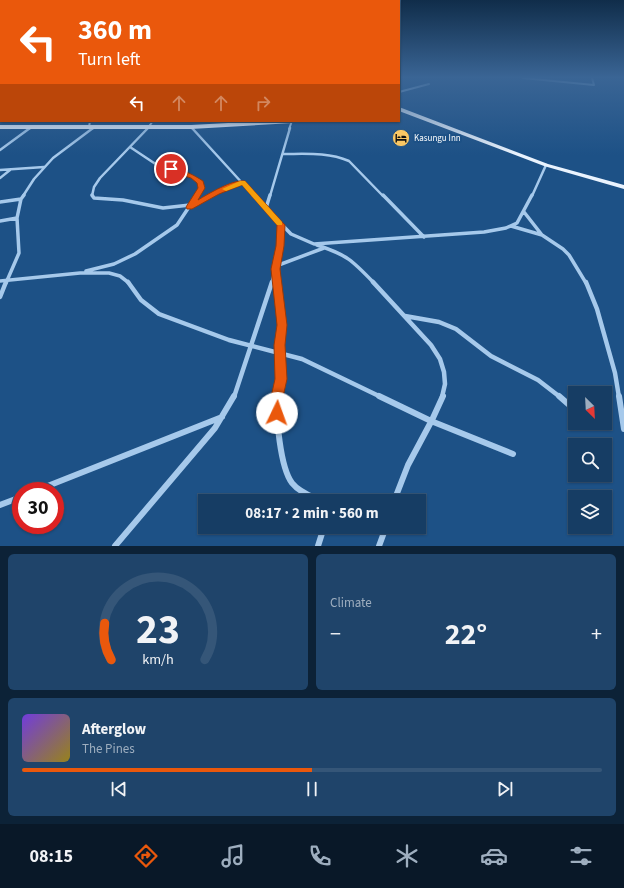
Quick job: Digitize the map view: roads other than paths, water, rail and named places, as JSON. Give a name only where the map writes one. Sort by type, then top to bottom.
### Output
[{"type":"main road","points":[[400,109],[546,165],[624,187]]},
{"type":"main road","points":[[0,127],[91,125],[149,128],[276,122]]},
{"type":"street","points":[[152,122],[149,128],[98,181],[92,196],[107,200],[123,200],[164,208],[190,206],[243,182]]},
{"type":"street","points":[[266,208],[293,122]]},
{"type":"street","points":[[0,297],[19,252],[17,239],[17,218],[21,199],[44,167],[91,125]]},
{"type":"street","points":[[0,150],[32,127]]},
{"type":"street","points":[[191,127],[281,225],[291,234],[340,253],[353,261],[435,350],[444,368],[445,389],[431,421],[411,456],[397,494]]},
{"type":"street","points":[[80,273],[114,264],[134,254],[177,225],[201,188],[201,182],[193,177],[154,163],[130,147]]},
{"type":"street","points":[[283,154],[325,154],[340,156],[350,161],[424,237]]},
{"type":"street","points":[[314,244],[487,232],[511,226],[521,219],[546,165]]},
{"type":"street","points":[[0,170],[44,167]]},
{"type":"street","points":[[0,178],[10,170]]},
{"type":"street","points":[[0,202],[21,199]]},
{"type":"street","points":[[524,212],[542,235]]},
{"type":"street","points":[[0,221],[17,218]]},
{"type":"street","points":[[115,546],[203,443],[233,400],[252,346],[276,268],[280,246],[281,225]]},
{"type":"street","points":[[511,226],[542,235],[563,249],[588,286],[597,309],[615,374],[624,429]]},
{"type":"street","points":[[276,268],[324,248]]},
{"type":"street","points":[[276,268],[282,319],[280,352],[281,379],[277,397],[278,432],[287,472],[292,483],[299,490],[307,494]]},
{"type":"street","points":[[0,281],[80,273],[108,273],[120,276],[127,281],[141,300],[159,314],[183,324],[252,346],[280,352],[317,365],[391,403],[512,454]]},
{"type":"street","points":[[404,316],[440,322],[456,330],[491,356],[538,380],[550,388],[568,404]]},
{"type":"street","points":[[58,482],[222,416]]},
{"type":"street","points":[[0,505],[12,500]]},
{"type":"street","points":[[318,546],[322,534]]},
{"type":"street","points":[[379,546],[383,534]]},
{"type":"place","name":"Kasungu Inn","points":[[401,138]]}]
